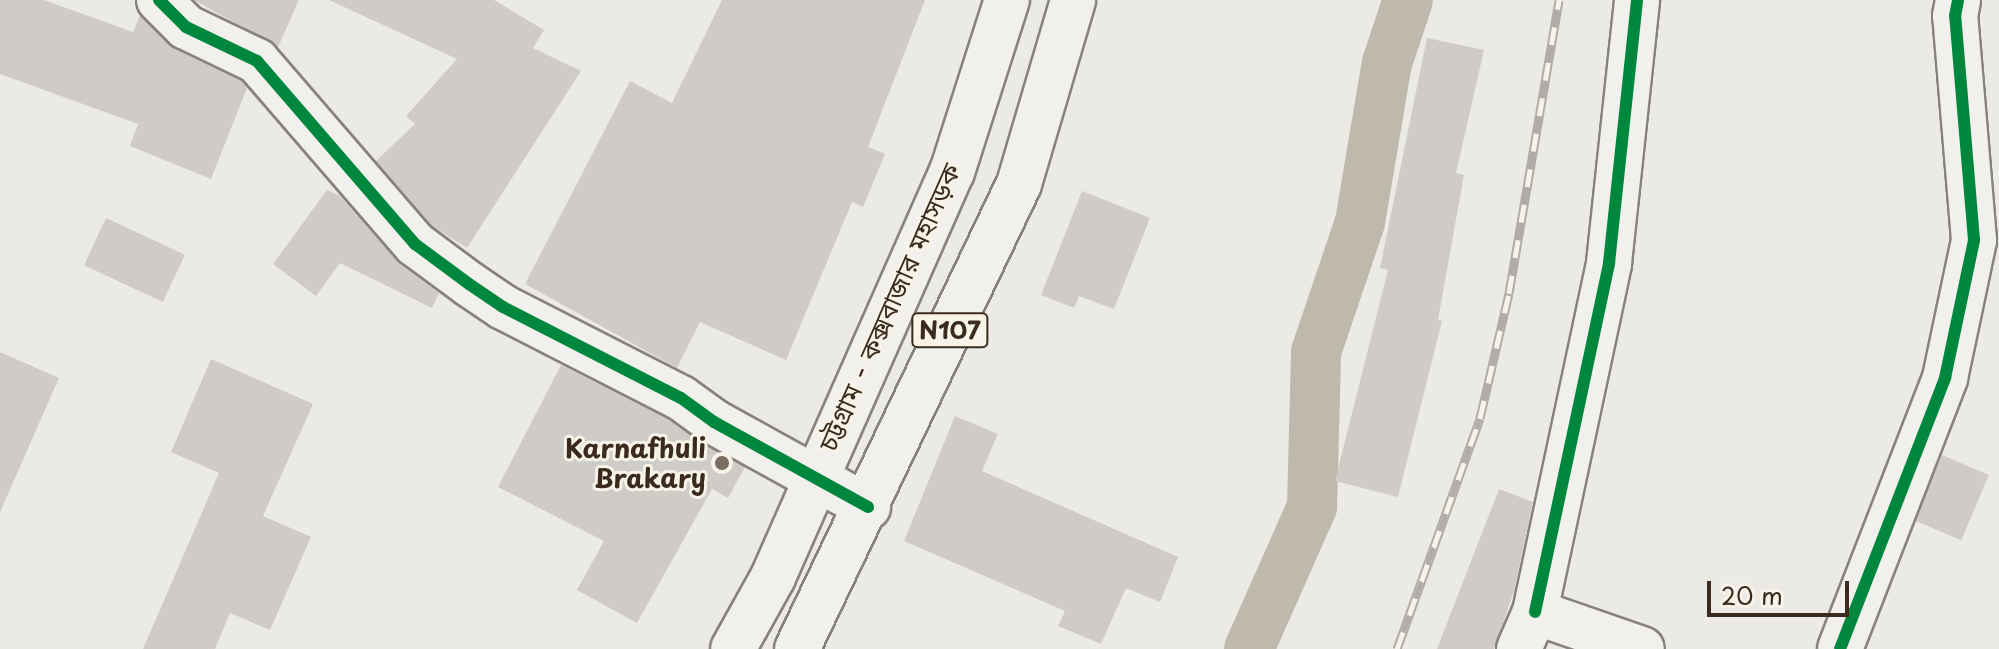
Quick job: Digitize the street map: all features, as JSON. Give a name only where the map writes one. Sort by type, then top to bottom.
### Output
[{"type":"main road","points":[[159,0],[186,27],[257,61],[415,244],[469,284],[868,507]]},
{"type":"main road","name":"চট্টগ্রাম - কক্সবাজার মহাসড়ক","points":[[733,649],[773,577],[813,476],[952,172],[1007,0]]},
{"type":"main road","name":"N107","points":[[797,649],[868,507],[1019,184],[1073,0]]},
{"type":"main road","points":[[1637,0],[1609,263],[1527,630],[1642,649]]},
{"type":"main road","points":[[1840,649],[1945,378],[1974,240],[1955,16],[1958,0]]},
{"type":"building","points":[[0,0],[44,0],[133,32],[140,15],[175,49],[242,81],[247,88],[211,179],[130,146],[138,124],[0,74]]},
{"type":"building","points":[[194,0],[299,0],[278,47]]},
{"type":"building","points":[[329,0],[494,0],[544,30],[533,48],[581,71],[467,248],[432,226],[376,161],[415,124],[406,116],[457,59]]},
{"type":"building","points":[[722,0],[925,0],[868,147],[885,154],[863,207],[852,202],[786,360],[700,322],[677,368],[525,284],[630,81],[672,103]]},
{"type":"building","points":[[1427,38],[1484,50],[1456,173],[1464,175],[1438,320],[1442,321],[1398,497],[1335,481],[1388,270],[1380,268]]},
{"type":"building","points":[[327,190],[340,196],[400,264],[439,293],[432,308],[340,263],[316,296],[273,264]]},
{"type":"building","points":[[1082,191],[1150,218],[1114,309],[1079,296],[1074,308],[1041,295]]},
{"type":"building","points":[[106,218],[185,255],[163,302],[84,265]]},
{"type":"building","points":[[0,352],[59,378],[0,512]]},
{"type":"building","points":[[211,359],[313,404],[263,516],[311,537],[270,630],[230,613],[215,649],[143,649],[219,473],[171,452]]},
{"type":"building","points":[[561,365],[668,419],[745,467],[728,498],[712,489],[637,623],[577,590],[604,541],[498,487]]},
{"type":"building","points":[[955,416],[998,434],[982,471],[1178,557],[1160,602],[1126,588],[1101,644],[1058,626],[1065,611],[904,541]]},
{"type":"building","points":[[1942,455],[1989,475],[1961,540],[1914,520]]},
{"type":"building","points":[[1499,489],[1533,502],[1514,591],[1494,649],[1437,649]]},
{"type":"waterway","points":[[1249,649],[1312,507],[1316,352],[1360,222],[1387,63],[1408,0]]},
{"type":"railway","points":[[1397,649],[1480,418],[1509,293],[1559,0]]},
{"type":"cycle path","points":[[159,0],[186,27],[257,61],[415,244],[469,284],[503,307],[681,398],[714,422],[868,507]]},
{"type":"cycle path","points":[[1535,612],[1609,263],[1637,0]]},
{"type":"cycle path","points":[[1840,649],[1945,378],[1974,240],[1955,16],[1958,0]]},
{"type":"place","name":"Karnafhuli Brakary","points":[[722,463]]}]
